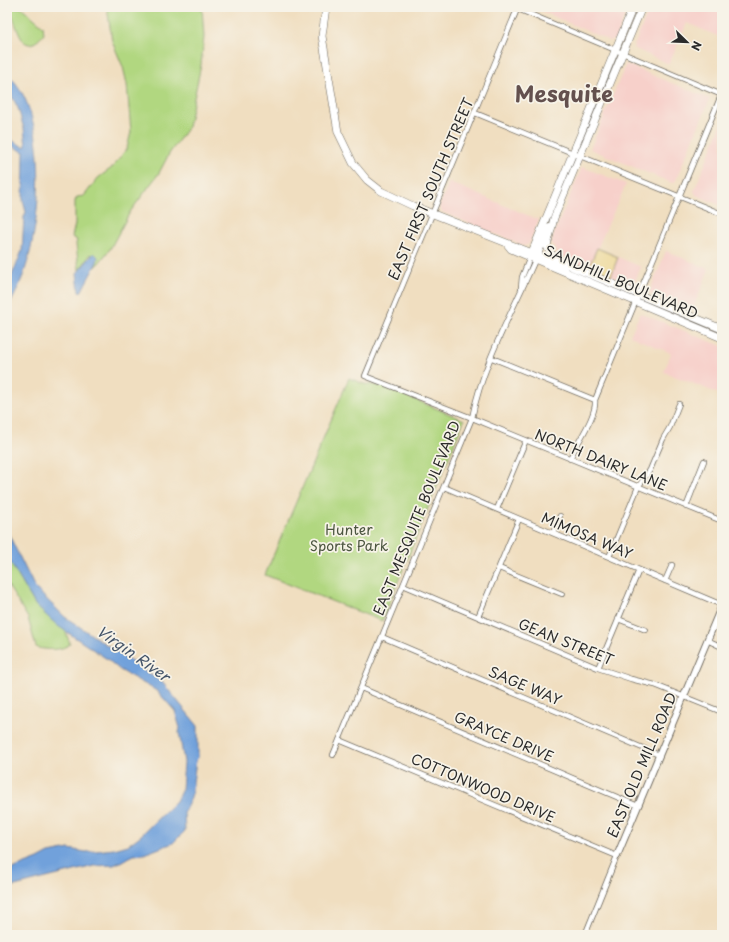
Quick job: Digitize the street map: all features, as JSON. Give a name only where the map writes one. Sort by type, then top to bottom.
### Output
[{"type":"main road","points":[[326,7],[322,36],[338,132],[353,163],[367,180],[381,191],[432,214],[507,244],[513,244],[534,256]]},
{"type":"main road","points":[[619,51],[633,7]]},
{"type":"main road","points":[[619,51],[642,7]]},
{"type":"main road","name":"EAST MESQUITE BOULEVARD","points":[[534,256],[619,51]]},
{"type":"main road","name":"EAST MESQUITE BOULEVARD","points":[[534,256],[554,218],[576,154]]},
{"type":"main road","points":[[554,218],[548,239],[548,251],[556,258],[577,269]]},
{"type":"main road","name":"SANDHILL BOULEVARD","points":[[534,256],[577,269],[704,331],[722,338]]},
{"type":"main road","name":"SANDHILL BOULEVARD","points":[[534,256],[637,299],[722,331]]},
{"type":"main road","points":[[704,331],[710,327],[722,331]]},
{"type":"street","name":"EAST FIRST SOUTH STREET","points":[[365,376],[518,8]]},
{"type":"street","points":[[518,8],[722,94],[595,400],[595,405],[590,420],[570,459]]},
{"type":"street","points":[[475,113],[722,214]]},
{"type":"street","name":"EAST MESQUITE BOULEVARD","points":[[333,755],[472,418],[478,394],[521,289],[522,277],[534,256]]},
{"type":"street","points":[[492,358],[595,400]]},
{"type":"street","name":"NORTH DAIRY LANE","points":[[365,376],[472,418],[722,521]]},
{"type":"street","points":[[609,557],[638,487],[650,470],[679,404]]},
{"type":"street","points":[[497,509],[526,440]]},
{"type":"street","points":[[686,507],[704,461]]},
{"type":"street","name":"MIMOSA WAY","points":[[444,486],[722,605]]},
{"type":"street","points":[[552,533],[560,516]]},
{"type":"street","points":[[478,617],[519,519]]},
{"type":"street","points":[[665,581],[672,565]]},
{"type":"street","points":[[499,568],[562,594]]},
{"type":"street","points":[[598,668],[639,570]]},
{"type":"street","name":"GEAN STREET","points":[[403,585],[598,668],[655,685],[722,712]]},
{"type":"street","name":"EAST OLD MILL ROAD","points":[[585,935],[722,605]]},
{"type":"street","points":[[618,619],[646,630]]},
{"type":"street","name":"SAGE WAY","points":[[382,637],[660,755]]},
{"type":"street","points":[[707,640],[722,647]]},
{"type":"street","name":"GRAYCE DRIVE","points":[[361,688],[638,806]]},
{"type":"street","name":"COTTONWOOD DRIVE","points":[[339,740],[617,856]]},
{"type":"shaded area","points":[[532,7],[605,7],[625,15],[616,39],[610,41]]},
{"type":"shaded area","points":[[650,7],[722,7],[722,38],[687,23],[669,64],[633,48]]},
{"type":"shaded area","points":[[626,64],[710,99],[675,182],[672,183],[590,149]]},
{"type":"shaded area","points":[[722,123],[722,206],[696,195],[694,191]]},
{"type":"shaded area","points":[[582,167],[626,184],[589,267],[557,254],[552,243],[554,233]]},
{"type":"shaded area","points":[[449,182],[539,220],[529,244],[524,246],[442,212],[439,207]]},
{"type":"shaded area","points":[[666,251],[709,269],[692,311],[649,293]]},
{"type":"shaded area","points":[[618,257],[641,267],[633,286],[611,276]]},
{"type":"shaded area","points":[[640,313],[722,346],[722,395],[664,372],[671,353],[630,336]]},
{"type":"green space","points":[[9,7],[21,7],[43,26],[44,34],[36,42],[30,44],[24,42],[20,37]]},
{"type":"green space","points":[[107,7],[202,7],[204,37],[201,65],[188,127],[169,154],[159,173],[130,212],[110,249],[95,268],[97,262],[91,254],[79,270],[76,244],[77,240],[72,237],[75,224],[75,201],[77,197],[84,196],[98,178],[113,167],[127,148],[131,132],[127,84],[123,67],[112,41]]},
{"type":"green space","name":"Hunter Sports Park","points":[[349,378],[364,384],[382,386],[464,420],[382,621],[265,575]]},
{"type":"green space","points":[[7,557],[36,606],[65,630],[70,644],[63,648],[54,649],[42,649],[36,647],[28,618],[7,584]]},
{"type":"sand","points":[[597,248],[618,257],[611,276],[589,267]]},
{"type":"water","points":[[7,74],[21,92],[31,115],[37,143],[39,174],[34,235],[28,261],[16,292],[7,306],[7,287],[22,251],[24,217],[26,212],[23,201],[24,152],[10,145],[7,138],[7,129],[11,140],[24,147],[26,146],[24,129],[18,108],[7,87]]},
{"type":"water","points":[[94,253],[98,257],[97,262],[81,292],[79,291],[77,273]]},
{"type":"water","points":[[7,531],[35,588],[65,617],[162,682],[198,726],[198,758],[196,760],[191,798],[184,812],[185,831],[173,843],[144,854],[134,855],[114,865],[94,866],[7,888],[7,871],[49,853],[69,849],[86,852],[114,849],[128,845],[140,836],[176,801],[182,789],[184,762],[179,732],[180,728],[175,711],[157,691],[120,670],[107,659],[58,626],[36,606],[7,557]]},
{"type":"district","name":"Mesquite","points":[[564,94]]},
{"type":"water label","name":"Virgin River","points":[[133,654]]}]
